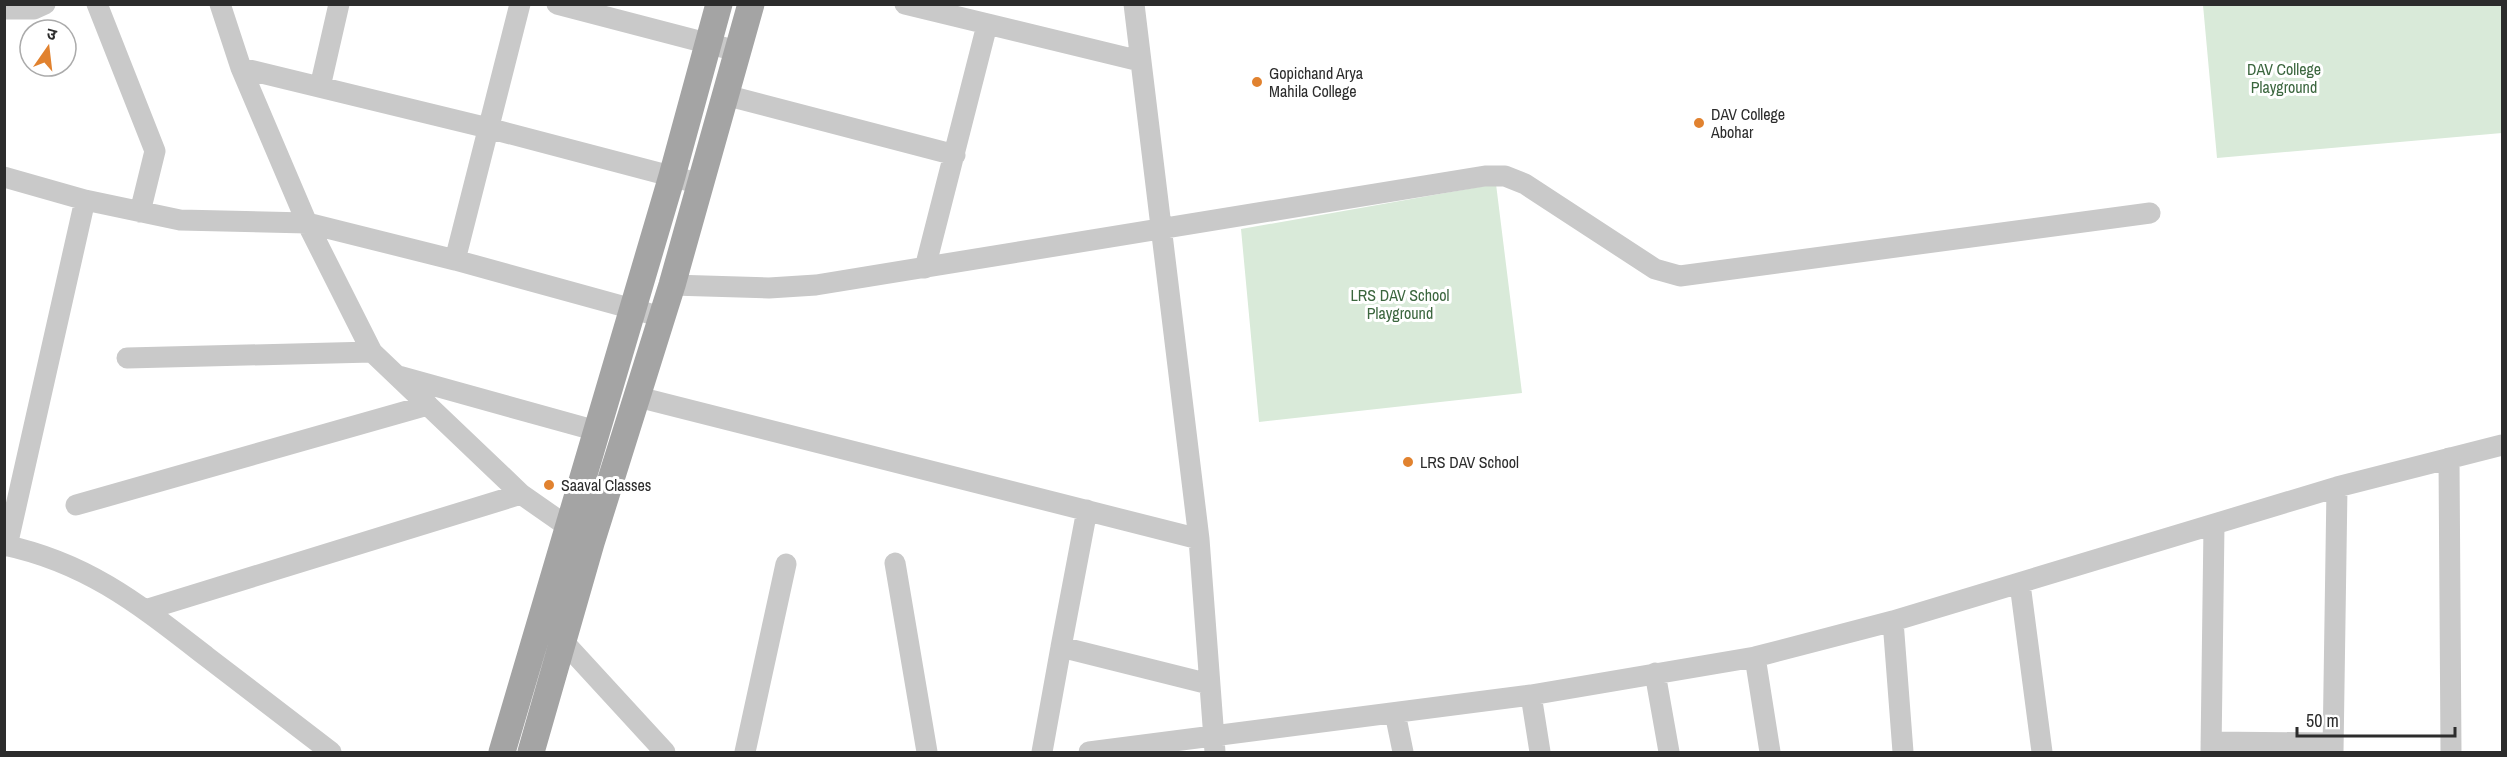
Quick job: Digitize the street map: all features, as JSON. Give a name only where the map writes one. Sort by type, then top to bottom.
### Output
[{"type":"main road","points":[[531,753],[562,640],[597,432],[672,176],[719,4]]},
{"type":"main road","points":[[502,753],[580,536],[638,397],[751,4]]},
{"type":"street","points":[[4,9],[34,9],[45,4]]},
{"type":"street","points":[[97,4],[155,151],[140,212]]},
{"type":"street","points":[[220,4],[241,68],[307,223],[372,352],[521,494],[580,536]]},
{"type":"street","points":[[320,87],[339,4]]},
{"type":"street","points":[[455,260],[520,4]]},
{"type":"street","points":[[557,4],[737,51]]},
{"type":"street","points":[[904,4],[1140,62]]},
{"type":"street","points":[[1134,4],[1199,539],[1214,744]]},
{"type":"street","points":[[925,268],[987,24]]},
{"type":"street","points":[[241,68],[488,128],[701,184]]},
{"type":"street","points":[[725,95],[955,155]]},
{"type":"street","points":[[672,285],[781,288],[816,285],[1485,176],[1505,176],[1525,184],[1655,269],[1680,276],[2150,213]]},
{"type":"street","points":[[4,177],[85,200],[180,220],[307,223],[455,260],[662,317]]},
{"type":"street","points":[[85,200],[6,545],[82,570],[145,610],[331,753]]},
{"type":"street","points":[[127,358],[372,352]]},
{"type":"street","points":[[396,375],[597,432]]},
{"type":"street","points":[[638,397],[1199,539]]},
{"type":"street","points":[[76,505],[428,405]]},
{"type":"street","points":[[1089,753],[1214,744],[1395,713],[1532,695],[1755,657],[1893,621],[2337,488],[2502,445]]},
{"type":"street","points":[[2449,458],[2451,753]]},
{"type":"street","points":[[2214,525],[2211,747],[2333,748],[2337,488]]},
{"type":"street","points":[[145,610],[521,494]]},
{"type":"street","points":[[1042,753],[1087,510]]},
{"type":"street","points":[[895,563],[927,753]]},
{"type":"street","points":[[745,753],[786,564]]},
{"type":"street","points":[[2020,584],[2042,753]]},
{"type":"street","points":[[1893,621],[1903,753]]},
{"type":"street","points":[[562,640],[664,753]]},
{"type":"street","points":[[1061,647],[1209,684]]},
{"type":"street","points":[[1755,657],[1770,753]]},
{"type":"street","points":[[1655,674],[1669,753]]},
{"type":"street","points":[[1532,695],[1540,753]]},
{"type":"street","points":[[1395,713],[1403,753]]},
{"type":"green space","name":"DAV College Playground","points":[[2203,5],[2502,5],[2502,133],[2217,158]]},
{"type":"green space","name":"LRS DAV School Playground","points":[[1496,184],[1522,393],[1259,422],[1241,229]]},
{"type":"place","name":"Gopichand Arya Mahila College","points":[[1257,82]]},
{"type":"place","name":"DAV College Abohar","points":[[1699,123]]},
{"type":"place","name":"LRS DAV School","points":[[1408,462]]},
{"type":"place","name":"Saaval Classes","points":[[549,485]]}]
